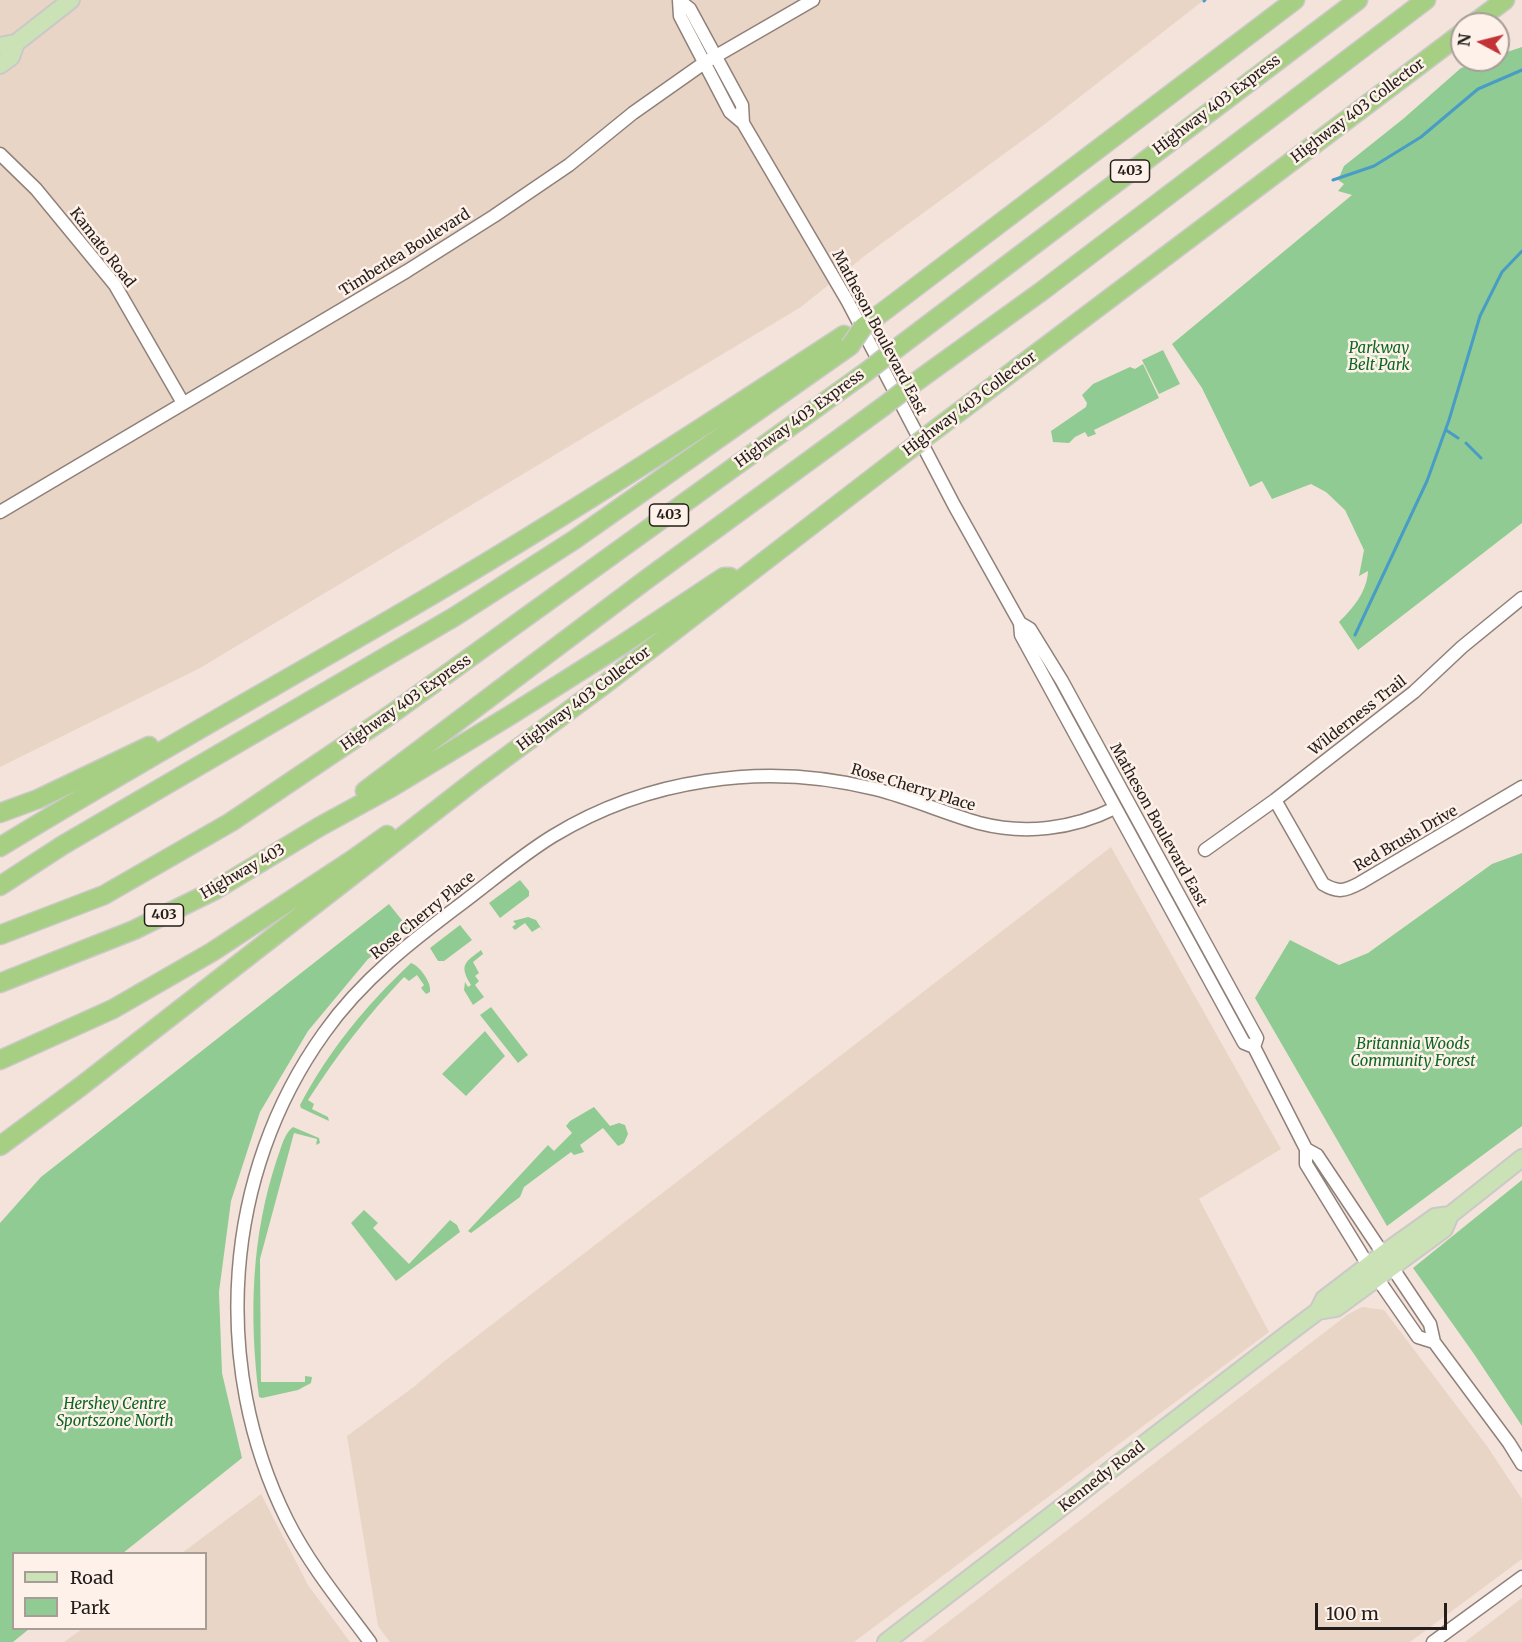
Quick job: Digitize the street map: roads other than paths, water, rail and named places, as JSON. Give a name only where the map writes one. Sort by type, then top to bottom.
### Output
[{"type":"highway","name":"403","points":[[847,340],[1295,0]]},
{"type":"highway","name":"Highway 403 Express","points":[[0,935],[104,895],[231,822],[399,708],[866,372],[1358,0]]},
{"type":"highway","name":"403","points":[[319,827],[619,600],[1051,284],[1426,0]]},
{"type":"highway","points":[[1489,12],[1505,0]]},
{"type":"highway","name":"Highway 403 Collector","points":[[479,777],[605,684],[931,433],[1450,42]]},
{"type":"highway","points":[[0,847],[539,531],[847,340]]},
{"type":"highway","points":[[0,886],[63,845],[453,617],[574,540],[747,420],[847,340]]},
{"type":"highway","points":[[319,827],[392,787],[509,716],[724,578],[747,574]]},
{"type":"highway","points":[[0,813],[38,799],[251,698]]},
{"type":"highway","points":[[0,1060],[113,1009],[212,952],[352,860],[411,817],[479,777]]},
{"type":"highway","points":[[0,1146],[80,1087],[479,777]]},
{"type":"highway","name":"Highway 403","points":[[0,983],[134,930],[215,890],[319,827]]},
{"type":"highway","points":[[0,1159],[80,1087]]},
{"type":"main road","points":[[0,65],[11,57],[8,45],[71,0]]},
{"type":"main road","name":"Kennedy Road","points":[[886,1642],[1318,1311],[1324,1299],[1388,1261],[1435,1217],[1450,1215],[1522,1158]]},
{"type":"street","name":"Matheson Boulevard East","points":[[743,123],[742,105],[690,9],[679,0],[680,16],[730,112],[743,123],[848,302],[954,505],[1020,623],[1021,634],[1114,808],[1244,1043],[1254,1047],[1306,1149],[1306,1164],[1372,1272],[1418,1337],[1434,1342]]},
{"type":"street","name":"Timberlea Boulevard","points":[[0,513],[402,274],[494,216],[568,165],[633,113],[704,63],[813,0]]},
{"type":"street","name":"Kamato Road","points":[[0,154],[36,189],[115,285],[183,403]]},
{"type":"street","name":"Wilderness Trail","points":[[1205,850],[1275,800],[1414,692],[1462,647],[1522,598]]},
{"type":"street","name":"Matheson Boulevard East","points":[[1020,623],[1030,629],[1062,681],[1257,1038],[1254,1047]]},
{"type":"street","name":"Rose Cherry Place","points":[[366,1640],[301,1544],[272,1486],[254,1432],[247,1398],[239,1347],[237,1308],[239,1249],[249,1196],[278,1111],[324,1033],[366,983],[406,946],[553,836],[615,806],[647,794],[679,786],[730,778],[771,775],[802,776],[877,789],[982,824],[1010,828],[1050,828],[1072,825],[1114,808]]},
{"type":"street","name":"Red Brush Drive","points":[[1275,800],[1323,884],[1334,891],[1348,889],[1360,883],[1522,787]]},
{"type":"street","name":"Matheson Boulevard East","points":[[1306,1149],[1317,1155],[1430,1324],[1434,1342],[1522,1464]]},
{"type":"street","points":[[1434,1642],[1522,1576]]},
{"type":"waterway","points":[[1333,180],[1374,166],[1421,137],[1478,89],[1522,70]]},
{"type":"waterway","points":[[1355,635],[1427,481],[1449,420],[1480,316],[1502,272],[1522,251]]},
{"type":"waterway","points":[[1446,430],[1458,438]]},
{"type":"waterway","points":[[1466,443],[1481,458]]},
{"type":"park label","name":"Parkway Belt Park","points":[[1379,358]]},
{"type":"park label","name":"Britannia Woods Community Forest","points":[[1413,1054]]},
{"type":"park label","name":"Hershey Centre Sportszone North","points":[[115,1414]]}]
